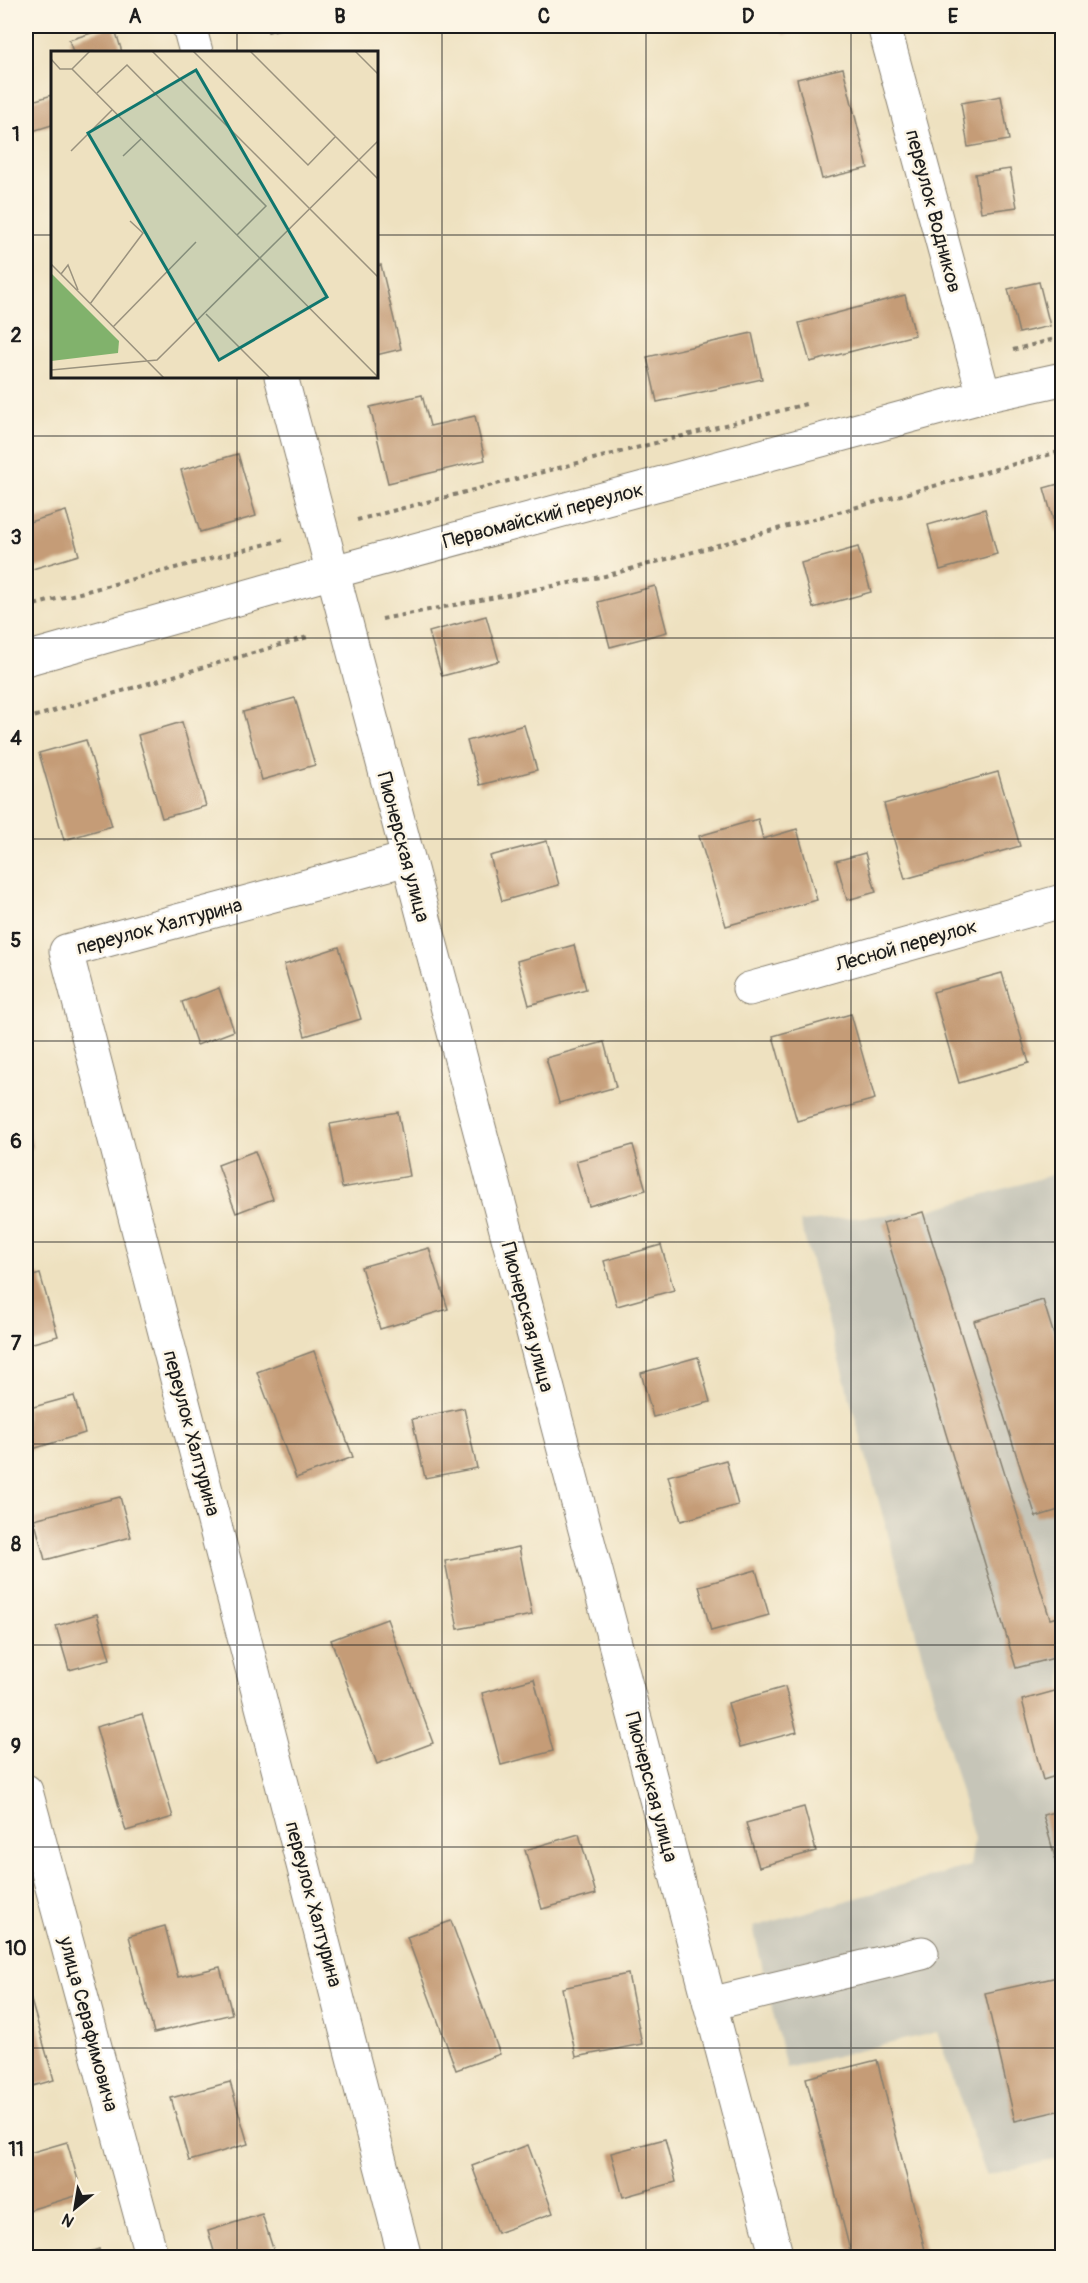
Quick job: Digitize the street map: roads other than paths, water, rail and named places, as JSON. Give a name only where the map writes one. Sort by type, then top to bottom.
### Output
[{"type":"street","points":[[189,26],[196,51]]},
{"type":"street","name":"переулок Водников","points":[[884,26],[984,396]]},
{"type":"street","name":"Пионерская улица","points":[[282,378],[777,2258]]},
{"type":"street","name":"Первомайский переулок","points":[[26,659],[333,572],[984,396],[1062,379]]},
{"type":"street","name":"переулок Халтурина","points":[[405,2258],[66,951],[407,859]]},
{"type":"street","name":"Лесной переулок","points":[[749,990],[1062,900]]},
{"type":"street","name":"улица Серафимовича","points":[[26,1791],[152,2258]]},
{"type":"street","points":[[710,2004],[922,1953]]}]
